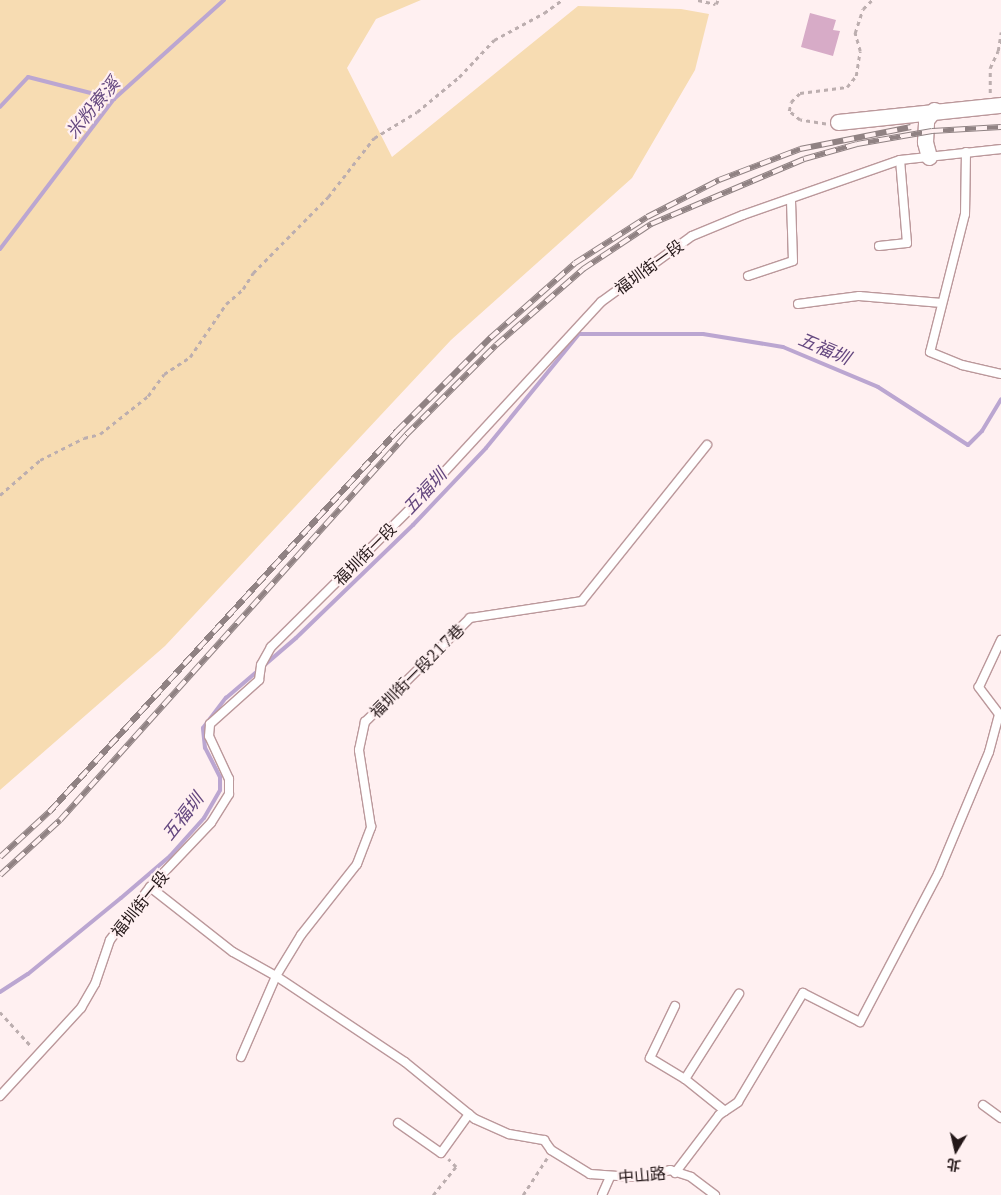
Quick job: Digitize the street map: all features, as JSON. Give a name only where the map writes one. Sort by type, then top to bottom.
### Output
[{"type":"street","points":[[838,122],[934,110],[996,105]]},
{"type":"street","points":[[930,157],[925,142],[926,120],[934,110]]},
{"type":"lane","name":"福圳街一段","points":[[0,1096],[40,1055],[81,1008],[95,984],[110,940],[150,887],[210,823],[229,794],[230,779],[209,736],[210,724],[259,680],[261,665],[272,647],[411,508],[601,302],[692,236],[743,215],[791,200],[900,160],[1001,149]]},
{"type":"lane","points":[[966,152],[965,214],[930,352],[962,365],[1001,374]]},
{"type":"lane","points":[[879,246],[907,243],[900,160]]},
{"type":"lane","points":[[748,276],[793,261],[791,200]]},
{"type":"lane","points":[[798,304],[859,296],[942,304]]},
{"type":"lane","name":"福圳街一段217巷","points":[[241,1057],[276,976],[300,935],[357,864],[371,827],[359,750],[365,722],[470,618],[582,601],[707,445]]},
{"type":"lane","name":"中山路","points":[[676,1173],[726,1111],[738,1102],[803,993],[860,1022],[938,874],[989,752],[999,714],[979,687],[1001,640]]},
{"type":"lane","points":[[150,887],[233,952],[276,976],[405,1062],[472,1116],[442,1153],[398,1123]]},
{"type":"lane","points":[[685,1079],[739,994]]},
{"type":"lane","points":[[675,1006],[650,1058],[685,1079],[726,1111]]},
{"type":"lane","points":[[983,1105],[1001,1118]]},
{"type":"lane","name":"中山路","points":[[472,1116],[509,1134],[544,1140],[551,1150],[590,1174],[610,1178],[670,1170],[691,1177],[715,1195]]},
{"type":"lane","points":[[602,1195],[610,1178]]},
{"type":"path","points":[[0,495],[40,460],[84,438],[100,434],[148,396],[164,374],[190,357],[226,304],[243,290],[253,273],[328,197],[374,138],[417,112],[459,77],[494,40],[562,0]]},
{"type":"path","points":[[698,0],[716,4],[718,0]]},
{"type":"path","points":[[838,122],[800,120],[789,111],[791,102],[800,93],[846,87],[856,76],[860,51],[855,33],[863,9],[872,0]]},
{"type":"path","points":[[996,105],[990,68],[998,52],[1001,32]]},
{"type":"path","points":[[0,1012],[40,1055]]},
{"type":"path","points":[[523,1195],[551,1150]]},
{"type":"path","points":[[433,1195],[456,1167],[442,1153]]},
{"type":"shaded area","points":[[0,0],[421,0],[376,19],[347,68],[392,157],[578,6],[681,9],[709,14],[695,70],[632,178],[451,340],[165,646],[0,790]]},
{"type":"building","points":[[810,13],[836,20],[833,30],[840,31],[833,56],[801,47]]},
{"type":"waterway","name":"米粉寮溪","points":[[0,249],[114,99],[224,0]]},
{"type":"waterway","points":[[0,107],[28,77],[114,99]]},
{"type":"waterway","name":"五福圳","points":[[0,992],[28,974],[121,898],[170,856],[204,818],[220,790],[220,777],[205,748],[203,728],[226,698],[296,638],[413,525],[486,448],[579,334],[703,334],[783,347],[878,387],[968,445],[982,431],[1001,399]]},
{"type":"railway","points":[[0,857],[50,811],[397,431],[490,338],[575,263],[647,217],[719,180],[800,149],[911,127]]},
{"type":"railway","points":[[0,875],[60,820],[406,435],[496,345],[583,269],[651,224],[804,159],[857,144],[932,131],[1001,127]]}]
